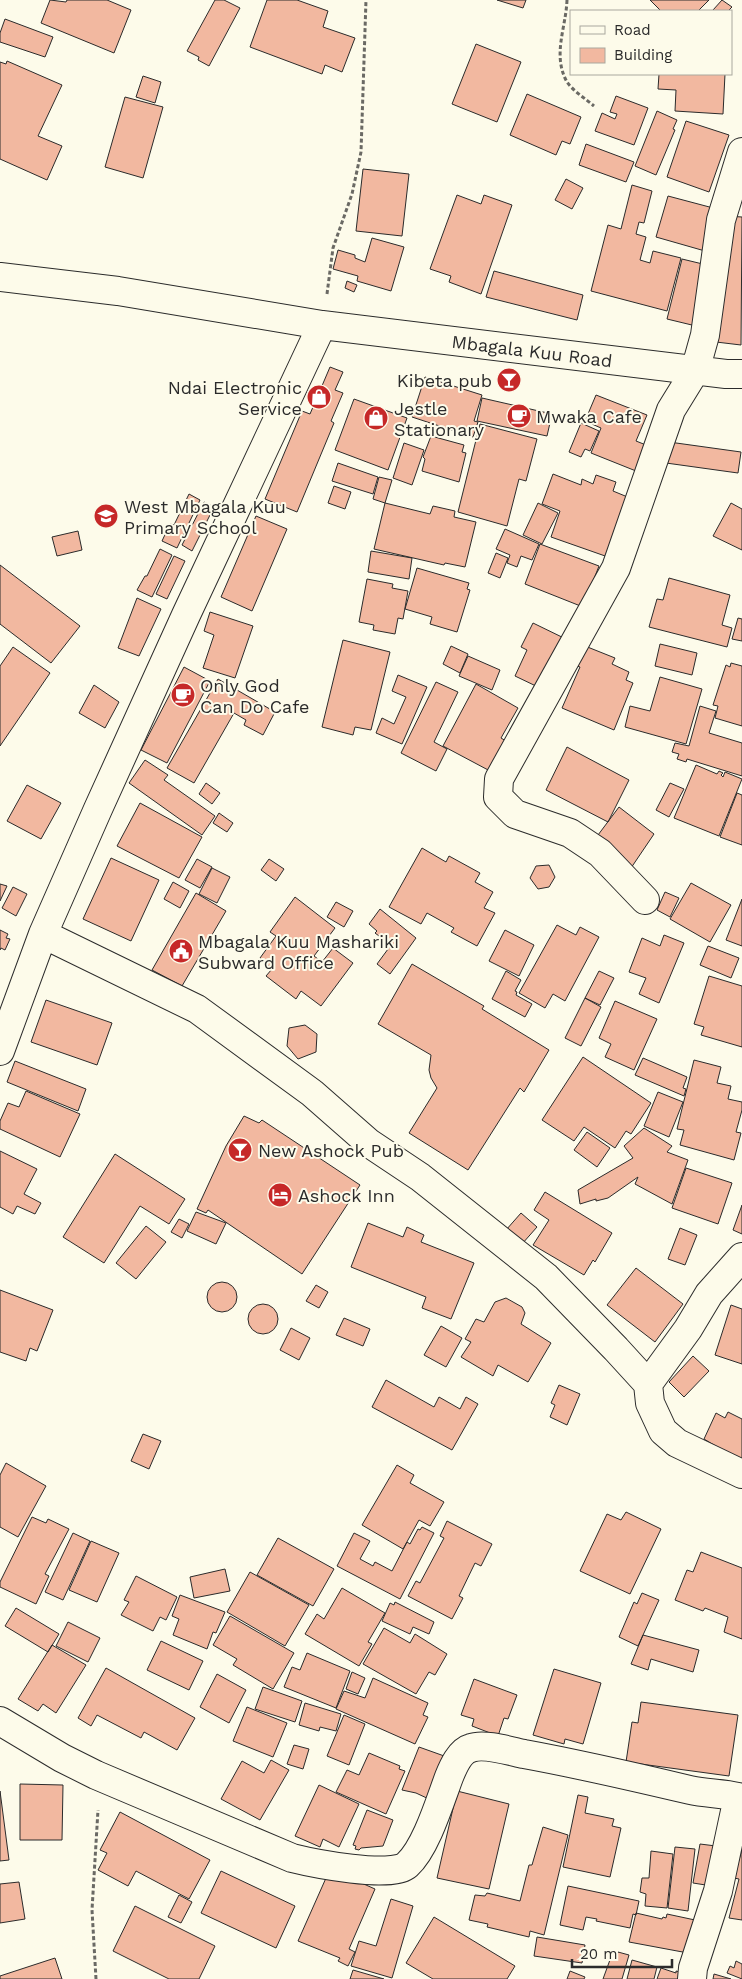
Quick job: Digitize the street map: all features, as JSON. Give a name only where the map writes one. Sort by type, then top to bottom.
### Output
[{"type":"street","points":[[645,900],[600,853],[578,838],[515,814],[498,797],[499,779],[616,568],[672,410],[695,371],[705,335],[721,220],[742,152]]},
{"type":"street","name":"Mbagala Kuu Road","points":[[0,277],[118,291],[322,325],[695,371],[742,374]]},
{"type":"street","points":[[0,1051],[43,934],[182,623],[322,325]]},
{"type":"street","points":[[43,934],[197,1008],[312,1094],[369,1143],[420,1177],[546,1277],[616,1349],[648,1384],[650,1403],[663,1431],[677,1443],[742,1474]]},
{"type":"street","points":[[648,1384],[688,1329],[709,1294],[742,1257]]},
{"type":"street","points":[[0,1721],[62,1758],[96,1775],[292,1858],[313,1864],[369,1870],[392,1870],[406,1866],[418,1850],[452,1770],[460,1756],[471,1748],[497,1749],[551,1759],[695,1791],[740,1798],[718,1891],[695,1961],[692,1979]]},
{"type":"path","points":[[322,325],[333,248],[352,194],[361,152],[366,0]]},
{"type":"path","points":[[567,0],[558,54],[568,83],[594,106]]},
{"type":"path","points":[[95,1979],[92,1910],[99,1797],[96,1775]]},
{"type":"building","points":[[50,0],[66,2],[67,0],[107,0],[131,10],[114,53],[41,23]]},
{"type":"building","points":[[215,0],[224,0],[240,8],[209,66],[198,60],[199,57],[187,51]]},
{"type":"building","points":[[267,0],[297,0],[328,11],[323,27],[355,38],[342,72],[325,65],[322,74],[250,47]]},
{"type":"building","points":[[497,0],[526,0],[523,8]]},
{"type":"building","points":[[650,0],[709,0],[699,10],[660,10]]},
{"type":"building","points":[[722,0],[732,7],[729,10],[713,10]]},
{"type":"building","points":[[5,19],[53,37],[45,57],[0,42],[0,33]]},
{"type":"building","points":[[476,44],[521,62],[497,122],[452,104]]},
{"type":"building","points":[[7,61],[62,85],[38,136],[62,146],[47,180],[0,159],[0,62],[6,64]]},
{"type":"building","points":[[659,75],[725,75],[723,114],[675,111],[676,90],[658,89]]},
{"type":"building","points":[[143,76],[161,82],[155,103],[136,97]]},
{"type":"building","points":[[527,94],[581,117],[570,144],[562,141],[556,155],[510,135]]},
{"type":"building","points":[[616,96],[648,108],[634,145],[595,131],[602,113],[615,119],[617,114],[610,112]]},
{"type":"building","points":[[125,97],[163,107],[143,178],[105,167]]},
{"type":"building","points":[[657,111],[677,120],[673,129],[675,130],[656,175],[635,166]]},
{"type":"building","points":[[686,121],[729,135],[709,192],[667,177]]},
{"type":"building","points":[[586,144],[634,162],[626,182],[579,165]]},
{"type":"building","points":[[363,169],[409,174],[402,236],[356,231]]},
{"type":"building","points":[[566,179],[583,188],[572,209],[555,200]]},
{"type":"building","points":[[632,185],[652,191],[644,223],[639,222],[636,234],[646,237],[640,260],[650,263],[653,251],[681,258],[667,311],[591,291],[608,225],[621,229]]},
{"type":"building","points":[[457,195],[481,204],[484,195],[512,205],[481,294],[449,282],[451,276],[430,269]]},
{"type":"building","points":[[668,196],[717,209],[705,251],[656,237]]},
{"type":"building","points":[[727,216],[742,217],[741,345],[716,342]]},
{"type":"building","points":[[372,238],[404,247],[391,291],[357,281],[358,276],[333,269],[338,250],[355,255],[355,258],[365,262]]},
{"type":"building","points":[[682,259],[711,266],[696,326],[667,319]]},
{"type":"building","points":[[494,271],[583,295],[577,320],[486,297]]},
{"type":"building","points":[[347,281],[357,285],[354,292],[345,288]]},
{"type":"building","points":[[330,367],[343,372],[335,390],[343,393],[331,421],[334,423],[297,512],[265,499],[302,411],[310,414]]},
{"type":"building","points":[[425,377],[482,395],[474,421],[478,422],[473,437],[412,417]]},
{"type":"building","points":[[596,395],[647,415],[636,441],[646,445],[636,471],[591,453],[601,428],[585,421]]},
{"type":"building","points":[[482,398],[552,414],[547,436],[477,421]]},
{"type":"building","points":[[354,399],[407,418],[388,470],[335,450]]},
{"type":"building","points":[[581,423],[599,431],[590,451],[585,449],[581,457],[569,452]]},
{"type":"building","points":[[480,424],[537,439],[526,481],[519,479],[507,526],[458,512]]},
{"type":"building","points":[[431,436],[464,445],[462,452],[466,453],[459,482],[422,471],[425,459],[423,457]]},
{"type":"building","points":[[669,442],[741,452],[738,473],[666,463]]},
{"type":"building","points":[[404,443],[424,450],[412,485],[393,478]]},
{"type":"building","points":[[338,463],[378,477],[373,494],[332,481]]},
{"type":"building","points":[[553,474],[581,485],[582,479],[593,484],[596,475],[616,482],[613,491],[630,498],[608,557],[551,537],[560,511],[542,504]]},
{"type":"building","points":[[379,477],[392,480],[385,503],[373,499]]},
{"type":"building","points":[[334,486],[351,492],[345,509],[328,503]]},
{"type":"building","points":[[189,494],[200,500],[177,548],[162,541],[170,524],[174,525]]},
{"type":"building","points":[[204,502],[214,507],[192,551],[182,545]]},
{"type":"building","points":[[385,503],[430,514],[433,506],[455,511],[454,517],[476,522],[465,567],[445,563],[444,565],[374,549]]},
{"type":"building","points":[[538,503],[558,513],[542,544],[523,535]]},
{"type":"building","points":[[731,503],[742,509],[742,550],[713,536]]},
{"type":"building","points":[[256,516],[287,529],[252,611],[221,597]]},
{"type":"building","points":[[505,529],[539,544],[532,560],[521,556],[517,567],[507,563],[510,555],[496,549]]},
{"type":"building","points":[[78,531],[82,550],[57,556],[52,537]]},
{"type":"building","points":[[540,544],[599,566],[583,607],[525,584]]},
{"type":"building","points":[[160,549],[172,555],[152,597],[137,590],[145,576],[147,576]]},
{"type":"building","points":[[371,551],[412,558],[409,579],[368,572]]},
{"type":"building","points":[[496,553],[508,558],[500,578],[488,573]]},
{"type":"building","points":[[174,556],[185,561],[167,599],[156,594]]},
{"type":"building","points":[[0,565],[80,626],[51,663],[0,624]]},
{"type":"building","points":[[417,568],[469,583],[467,589],[470,590],[457,632],[430,624],[432,617],[405,609]]},
{"type":"building","points":[[669,578],[730,595],[722,625],[732,628],[727,647],[649,627],[657,599],[663,600]]},
{"type":"building","points":[[367,579],[393,584],[392,588],[408,591],[403,619],[398,618],[395,634],[373,630],[374,625],[359,622]]},
{"type":"building","points":[[137,598],[161,609],[139,656],[118,648]]},
{"type":"building","points":[[210,612],[253,626],[235,678],[203,668],[214,635],[204,631]]},
{"type":"building","points":[[738,618],[742,619],[742,641],[732,639]]},
{"type":"building","points":[[533,623],[570,641],[538,687],[515,676],[527,650],[521,647]]},
{"type":"building","points":[[343,640],[390,652],[371,730],[355,727],[353,735],[322,727]]},
{"type":"building","points":[[580,644],[615,658],[612,664],[629,672],[626,680],[633,683],[614,730],[562,708],[580,667],[571,664]]},
{"type":"building","points":[[660,644],[697,653],[692,675],[655,666]]},
{"type":"building","points":[[451,646],[468,654],[460,673],[443,664]]},
{"type":"building","points":[[13,647],[50,673],[0,746],[0,666]]},
{"type":"building","points":[[468,656],[500,670],[492,690],[459,676]]},
{"type":"building","points":[[731,663],[742,666],[742,726],[715,718],[718,706],[713,705],[726,665],[730,667]]},
{"type":"building","points":[[184,667],[210,681],[167,763],[141,750]]},
{"type":"building","points":[[398,675],[427,687],[402,744],[376,733],[382,718],[394,724],[406,697],[392,691]]},
{"type":"building","points":[[660,677],[702,689],[686,744],[625,727],[630,706],[650,711]]},
{"type":"building","points":[[218,679],[275,712],[263,735],[244,725],[246,720],[234,713],[194,783],[167,768]]},
{"type":"building","points":[[436,682],[458,692],[434,742],[447,749],[436,771],[401,753]]},
{"type":"building","points":[[476,684],[518,708],[501,738],[506,741],[490,771],[443,746]]},
{"type":"building","points":[[94,685],[119,702],[105,728],[79,713]]},
{"type":"building","points":[[700,706],[716,711],[709,733],[742,743],[742,776],[687,759],[686,762],[677,759],[679,754],[672,752],[675,743],[689,746]]},
{"type":"building","points":[[567,747],[629,780],[608,822],[546,790]]},
{"type":"building","points":[[145,760],[168,775],[164,780],[215,816],[202,835],[129,783]]},
{"type":"building","points":[[696,765],[717,774],[719,771],[723,773],[721,775],[723,777],[725,772],[742,779],[719,836],[674,818]]},
{"type":"building","points":[[206,783],[220,793],[212,804],[199,794]]},
{"type":"building","points":[[670,783],[684,789],[669,817],[656,810]]},
{"type":"building","points":[[27,785],[61,803],[41,839],[7,821]]},
{"type":"building","points":[[737,793],[742,795],[742,845],[720,837]]},
{"type":"building","points":[[140,803],[202,837],[179,878],[117,846]]},
{"type":"building","points":[[619,807],[654,834],[631,868],[592,843]]},
{"type":"building","points":[[219,813],[233,823],[227,832],[213,823]]},
{"type":"building","points":[[422,848],[446,862],[449,856],[480,873],[475,882],[493,892],[484,908],[495,913],[477,946],[451,932],[454,928],[427,913],[421,924],[389,907]]},
{"type":"building","points":[[111,858],[159,880],[131,941],[83,919]]},
{"type":"building","points":[[197,859],[212,867],[200,888],[185,880]]},
{"type":"building","points":[[269,859],[284,869],[276,881],[261,870]]},
{"type":"building","points":[[549,865],[555,877],[549,887],[538,889],[530,878],[536,866]]},
{"type":"building","points":[[212,868],[230,877],[217,903],[199,894]]},
{"type":"building","name":"Mbagala Kuu Mashariki Subward Office","points":[[173,882],[189,891],[180,908],[164,899]]},
{"type":"building","points":[[691,883],[731,905],[710,942],[670,919]]},
{"type":"building","points":[[0,884],[7,886],[0,901]]},
{"type":"building","points":[[13,887],[27,894],[16,916],[2,908]]},
{"type":"building","points":[[665,892],[679,898],[670,917],[657,910]]},
{"type":"building","points":[[196,893],[226,911],[182,986],[152,970]]},
{"type":"building","points":[[295,897],[335,928],[314,956],[322,962],[333,948],[353,963],[321,1006],[301,991],[296,999],[266,976],[272,969],[260,958],[276,936],[270,932]]},
{"type":"building","points":[[742,899],[742,946],[726,940]]},
{"type":"building","points":[[336,902],[353,911],[344,927],[327,917]]},
{"type":"building","points":[[380,909],[416,938],[390,974],[377,964],[391,945],[375,933],[377,931],[369,924]]},
{"type":"building","points":[[557,925],[576,935],[580,927],[599,937],[565,1001],[553,994],[545,1008],[519,993]]},
{"type":"building","points":[[0,930],[8,934],[6,938],[10,939],[5,950],[1,948],[0,950]]},
{"type":"building","points":[[505,930],[534,945],[519,976],[489,961]]},
{"type":"building","points":[[664,935],[684,943],[659,1003],[639,994],[646,978],[629,972],[642,938],[660,946]]},
{"type":"building","points":[[708,946],[739,958],[731,978],[700,965]]},
{"type":"building","points":[[412,964],[484,1006],[482,1009],[549,1050],[524,1092],[520,1088],[468,1170],[409,1133],[437,1088],[429,1070],[431,1055],[378,1024]]},
{"type":"building","points":[[506,971],[521,980],[515,991],[517,992],[516,995],[532,1004],[525,1017],[492,999]]},
{"type":"building","points":[[599,971],[614,978],[600,1005],[585,998]]},
{"type":"building","points":[[709,976],[742,986],[742,1047],[701,1035],[704,1027],[694,1024]]},
{"type":"building","points":[[585,998],[601,1007],[581,1046],[565,1038]]},
{"type":"building","points":[[46,1000],[112,1023],[97,1065],[31,1042]]},
{"type":"building","points":[[615,1001],[657,1019],[634,1070],[605,1057],[611,1044],[599,1038]]},
{"type":"building","points":[[305,1025],[317,1034],[316,1052],[298,1059],[287,1046],[289,1028]]},
{"type":"building","points":[[583,1057],[651,1103],[631,1134],[626,1131],[615,1148],[584,1127],[574,1141],[542,1120]]},
{"type":"building","points":[[643,1058],[687,1077],[683,1088],[686,1089],[684,1096],[635,1075]]},
{"type":"building","points":[[694,1060],[721,1067],[717,1083],[731,1086],[728,1099],[742,1102],[742,1110],[736,1132],[741,1133],[734,1160],[680,1145],[684,1130],[677,1129]]},
{"type":"building","points":[[15,1061],[86,1089],[78,1111],[7,1082]]},
{"type":"building","points":[[26,1091],[80,1114],[60,1157],[0,1129],[0,1121],[8,1103],[19,1107]]},
{"type":"building","points":[[658,1092],[683,1102],[669,1137],[644,1126]]},
{"type":"building","points":[[244,1116],[259,1123],[262,1120],[360,1185],[302,1274],[208,1210],[206,1213],[197,1209],[226,1146]]},
{"type":"building","points":[[644,1128],[672,1146],[667,1152],[688,1160],[672,1204],[635,1184],[638,1177],[608,1198],[596,1201],[596,1199],[580,1204],[578,1190],[633,1158],[624,1146]]},
{"type":"building","points":[[587,1132],[610,1148],[597,1167],[574,1150]]},
{"type":"building","points":[[0,1151],[37,1169],[24,1194],[41,1203],[35,1214],[17,1206],[13,1214],[0,1207]]},
{"type":"building","points":[[115,1154],[185,1199],[169,1224],[140,1206],[104,1263],[63,1237]]},
{"type":"building","points":[[686,1168],[732,1183],[718,1224],[672,1208]]},
{"type":"building","points":[[545,1192],[612,1233],[595,1262],[593,1260],[584,1275],[533,1245],[549,1220],[534,1210]]},
{"type":"building","points":[[742,1205],[742,1234],[733,1230]]},
{"type":"building","points":[[196,1212],[226,1223],[216,1244],[187,1231]]},
{"type":"building","points":[[521,1213],[537,1227],[522,1244],[506,1230]]},
{"type":"building","points":[[179,1219],[189,1224],[182,1238],[171,1232]]},
{"type":"building","points":[[368,1223],[403,1237],[407,1227],[424,1235],[421,1242],[474,1263],[451,1319],[422,1308],[426,1297],[351,1267]]},
{"type":"building","points":[[146,1226],[166,1242],[136,1279],[116,1263]]},
{"type":"building","points":[[680,1228],[697,1235],[685,1265],[668,1259]]},
{"type":"building","points":[[636,1268],[683,1304],[655,1342],[607,1305]]},
{"type":"building","points":[[222,1282],[233,1286],[237,1297],[233,1308],[222,1312],[211,1308],[207,1297],[211,1286]]},
{"type":"building","points":[[316,1285],[328,1292],[319,1308],[306,1301]]},
{"type":"building","points":[[0,1290],[53,1310],[37,1351],[30,1348],[26,1361],[0,1352]]},
{"type":"building","points":[[506,1298],[522,1307],[525,1313],[521,1324],[551,1343],[528,1382],[498,1365],[493,1376],[461,1357],[471,1342],[465,1339],[476,1319],[484,1322],[495,1302]]},
{"type":"building","points":[[263,1304],[274,1308],[278,1319],[274,1330],[263,1334],[252,1330],[248,1319],[252,1308]]},
{"type":"building","points":[[731,1305],[742,1309],[742,1364],[715,1355]]},
{"type":"building","points":[[344,1318],[370,1329],[363,1346],[336,1335]]},
{"type":"building","points":[[441,1326],[462,1338],[446,1367],[424,1355]]},
{"type":"building","points":[[291,1328],[310,1338],[299,1360],[280,1350]]},
{"type":"building","points":[[693,1356],[709,1371],[684,1397],[669,1382]]},
{"type":"building","points":[[386,1380],[434,1407],[439,1397],[460,1409],[466,1397],[478,1404],[452,1450],[372,1407]]},
{"type":"building","points":[[559,1385],[580,1394],[567,1425],[550,1417],[555,1405],[551,1403]]},
{"type":"building","points":[[728,1412],[742,1419],[742,1462],[704,1439],[716,1413],[725,1418]]},
{"type":"building","points":[[143,1434],[161,1441],[149,1469],[131,1461]]},
{"type":"building","points":[[6,1463],[46,1486],[18,1537],[0,1527],[0,1475]]},
{"type":"building","points":[[397,1465],[414,1475],[410,1483],[444,1502],[430,1526],[419,1520],[403,1549],[362,1525]]},
{"type":"building","points":[[626,1512],[661,1529],[630,1594],[580,1571],[607,1514],[621,1520]]},
{"type":"building","points":[[32,1517],[46,1523],[48,1519],[69,1529],[45,1574],[49,1576],[36,1604],[0,1587],[0,1582]]},
{"type":"building","points":[[447,1521],[492,1544],[481,1566],[475,1563],[459,1596],[463,1598],[452,1619],[408,1596],[416,1581],[420,1583],[444,1538],[440,1536]]},
{"type":"building","points":[[422,1527],[434,1533],[400,1599],[337,1566],[354,1533],[370,1541],[360,1559],[373,1566],[375,1562],[392,1571],[407,1542],[410,1544],[418,1529],[420,1530]]},
{"type":"building","points":[[73,1533],[90,1541],[63,1600],[45,1592]]},
{"type":"building","points":[[278,1538],[334,1569],[313,1606],[257,1575]]},
{"type":"building","points":[[91,1541],[119,1553],[97,1602],[69,1590]]},
{"type":"building","points":[[701,1552],[742,1568],[742,1639],[724,1632],[728,1617],[705,1608],[703,1611],[675,1600],[687,1570],[693,1572]]},
{"type":"building","points":[[225,1569],[230,1591],[194,1598],[190,1577]]},
{"type":"building","points":[[250,1572],[309,1605],[285,1646],[227,1612]]},
{"type":"building","points":[[136,1576],[177,1597],[166,1620],[160,1617],[153,1631],[121,1615],[129,1602],[124,1600]]},
{"type":"building","points":[[342,1588],[385,1613],[368,1642],[372,1644],[359,1666],[305,1634],[317,1614],[324,1619]]},
{"type":"building","points":[[642,1593],[659,1600],[638,1646],[619,1637],[634,1602],[637,1604]]},
{"type":"building","points":[[180,1595],[225,1612],[216,1633],[213,1632],[207,1649],[173,1635],[179,1619],[172,1616]]},
{"type":"building","points":[[395,1602],[434,1622],[429,1634],[413,1627],[410,1634],[382,1621],[390,1603],[394,1605]]},
{"type":"building","points":[[16,1608],[59,1634],[48,1652],[5,1626]]},
{"type":"building","points":[[230,1616],[294,1653],[273,1689],[233,1665],[237,1659],[213,1645]]},
{"type":"building","points":[[68,1622],[100,1638],[88,1662],[56,1646]]},
{"type":"building","points":[[384,1628],[410,1643],[415,1634],[447,1654],[435,1675],[429,1672],[416,1694],[363,1664]]},
{"type":"building","points":[[643,1635],[699,1650],[693,1672],[651,1659],[648,1670],[631,1664]]},
{"type":"building","points":[[161,1641],[203,1661],[189,1690],[147,1670]]},
{"type":"building","points":[[52,1645],[86,1665],[56,1713],[43,1704],[38,1711],[18,1699]]},
{"type":"building","points":[[307,1653],[350,1671],[336,1708],[284,1687],[292,1667],[300,1670]]},
{"type":"building","points":[[106,1668],[195,1718],[177,1750],[144,1732],[141,1738],[97,1715],[91,1726],[78,1718]]},
{"type":"building","points":[[554,1669],[601,1683],[583,1744],[565,1739],[564,1744],[533,1735]]},
{"type":"building","points":[[352,1672],[365,1678],[358,1694],[346,1689]]},
{"type":"building","points":[[217,1674],[246,1690],[229,1723],[200,1707]]},
{"type":"building","points":[[373,1678],[428,1703],[423,1715],[428,1717],[415,1744],[336,1709],[344,1691],[365,1698]]},
{"type":"building","points":[[474,1679],[517,1695],[508,1719],[504,1718],[498,1736],[472,1726],[474,1719],[461,1715]]},
{"type":"building","points":[[263,1687],[302,1701],[295,1722],[255,1709]]},
{"type":"building","points":[[641,1702],[738,1715],[729,1776],[626,1762],[632,1722],[638,1723]]},
{"type":"building","points":[[305,1703],[341,1714],[336,1731],[320,1727],[319,1731],[299,1725]]},
{"type":"building","points":[[247,1707],[287,1723],[273,1757],[233,1741]]},
{"type":"building","points":[[344,1715],[365,1724],[349,1765],[327,1756]]},
{"type":"building","points":[[294,1745],[309,1749],[303,1769],[287,1764]]},
{"type":"building","points":[[419,1747],[447,1757],[431,1800],[416,1793],[402,1790]]},
{"type":"building","points":[[369,1753],[400,1766],[399,1769],[405,1771],[386,1814],[336,1792],[347,1770],[359,1775]]},
{"type":"building","points":[[271,1760],[289,1770],[260,1820],[221,1799],[242,1761],[264,1773]]},
{"type":"building","points":[[20,1784],[63,1785],[62,1840],[20,1840]]},
{"type":"building","points":[[319,1785],[359,1804],[339,1847],[323,1839],[320,1847],[295,1836]]},
{"type":"building","points":[[0,1791],[9,1860],[0,1861]]},
{"type":"building","points":[[457,1791],[509,1804],[489,1889],[437,1878]]},
{"type":"building","points":[[578,1795],[588,1797],[585,1813],[614,1819],[612,1826],[621,1828],[610,1877],[563,1867]]},
{"type":"building","points":[[367,1810],[393,1820],[383,1846],[355,1849],[356,1846],[353,1845]]},
{"type":"building","points":[[120,1812],[210,1860],[189,1899],[136,1871],[128,1886],[98,1870],[107,1853],[100,1850]]},
{"type":"building","points":[[543,1827],[568,1835],[544,1935],[530,1931],[529,1937],[487,1927],[488,1924],[469,1920],[475,1895],[485,1896],[487,1893],[520,1901],[529,1865],[532,1865]]},
{"type":"building","points":[[700,1844],[716,1846],[712,1886],[693,1883]]},
{"type":"building","points":[[675,1847],[695,1849],[688,1911],[668,1908]]},
{"type":"building","points":[[742,1849],[742,1920],[729,1918],[739,1879],[734,1878]]},
{"type":"building","points":[[651,1851],[673,1854],[667,1908],[645,1906],[646,1894],[640,1892],[642,1878],[649,1878]]},
{"type":"building","points":[[330,1869],[375,1889],[349,1949],[355,1952],[348,1966],[338,1961],[340,1958],[298,1941]]},
{"type":"building","points":[[221,1871],[295,1906],[276,1948],[201,1913]]},
{"type":"building","points":[[19,1882],[25,1919],[0,1923],[0,1884]]},
{"type":"building","points":[[568,1886],[639,1901],[636,1915],[633,1914],[630,1928],[586,1917],[583,1930],[560,1925]]},
{"type":"building","points":[[179,1895],[192,1902],[181,1923],[168,1917]]},
{"type":"building","points":[[391,1899],[413,1906],[392,1978],[351,1966],[359,1941],[376,1946]]},
{"type":"building","points":[[135,1906],[215,1946],[199,1979],[169,1979],[113,1951]]},
{"type":"building","points":[[636,1913],[662,1919],[663,1917],[666,1918],[667,1914],[695,1920],[688,1953],[629,1942]]},
{"type":"building","points":[[434,1917],[515,1966],[507,1979],[433,1979],[406,1963]]},
{"type":"building","points":[[537,1937],[585,1945],[582,1963],[534,1956]]},
{"type":"building","points":[[618,1952],[629,1955],[622,1979],[603,1979],[611,1957],[616,1958]]},
{"type":"building","points":[[55,1958],[62,1979],[0,1979],[0,1976]]},
{"type":"building","points":[[632,1960],[657,1967],[654,1979],[627,1979]]},
{"type":"building","points":[[736,1961],[742,1964],[742,1979],[727,1973],[730,1966],[734,1968]]},
{"type":"building","points":[[661,1968],[676,1973],[676,1971],[680,1972],[678,1979],[657,1979]]},
{"type":"building","points":[[353,1970],[384,1979],[350,1979]]},
{"type":"building","points":[[570,1971],[585,1977],[584,1979],[567,1979]]},
{"type":"building","points":[[714,1974],[731,1979],[713,1979]]},
{"type":"place","name":"Kibeta pub","points":[[509,380]]},
{"type":"place","name":"Ndai Electronic Service","points":[[319,397]]},
{"type":"place","name":"Mwaka Cafe","points":[[519,416]]},
{"type":"place","name":"Jestle Stationary","points":[[376,418]]},
{"type":"place","name":"West Mbagala Kuu Primary School","points":[[106,516]]},
{"type":"place","name":"Only God Can Do Cafe","points":[[183,695]]},
{"type":"place","name":"Mbagala Kuu Mashariki Subward Office","points":[[181,951]]},
{"type":"place","name":"New Ashock Pub","points":[[240,1150]]},
{"type":"place","name":"Ashock Inn","points":[[280,1195]]}]
